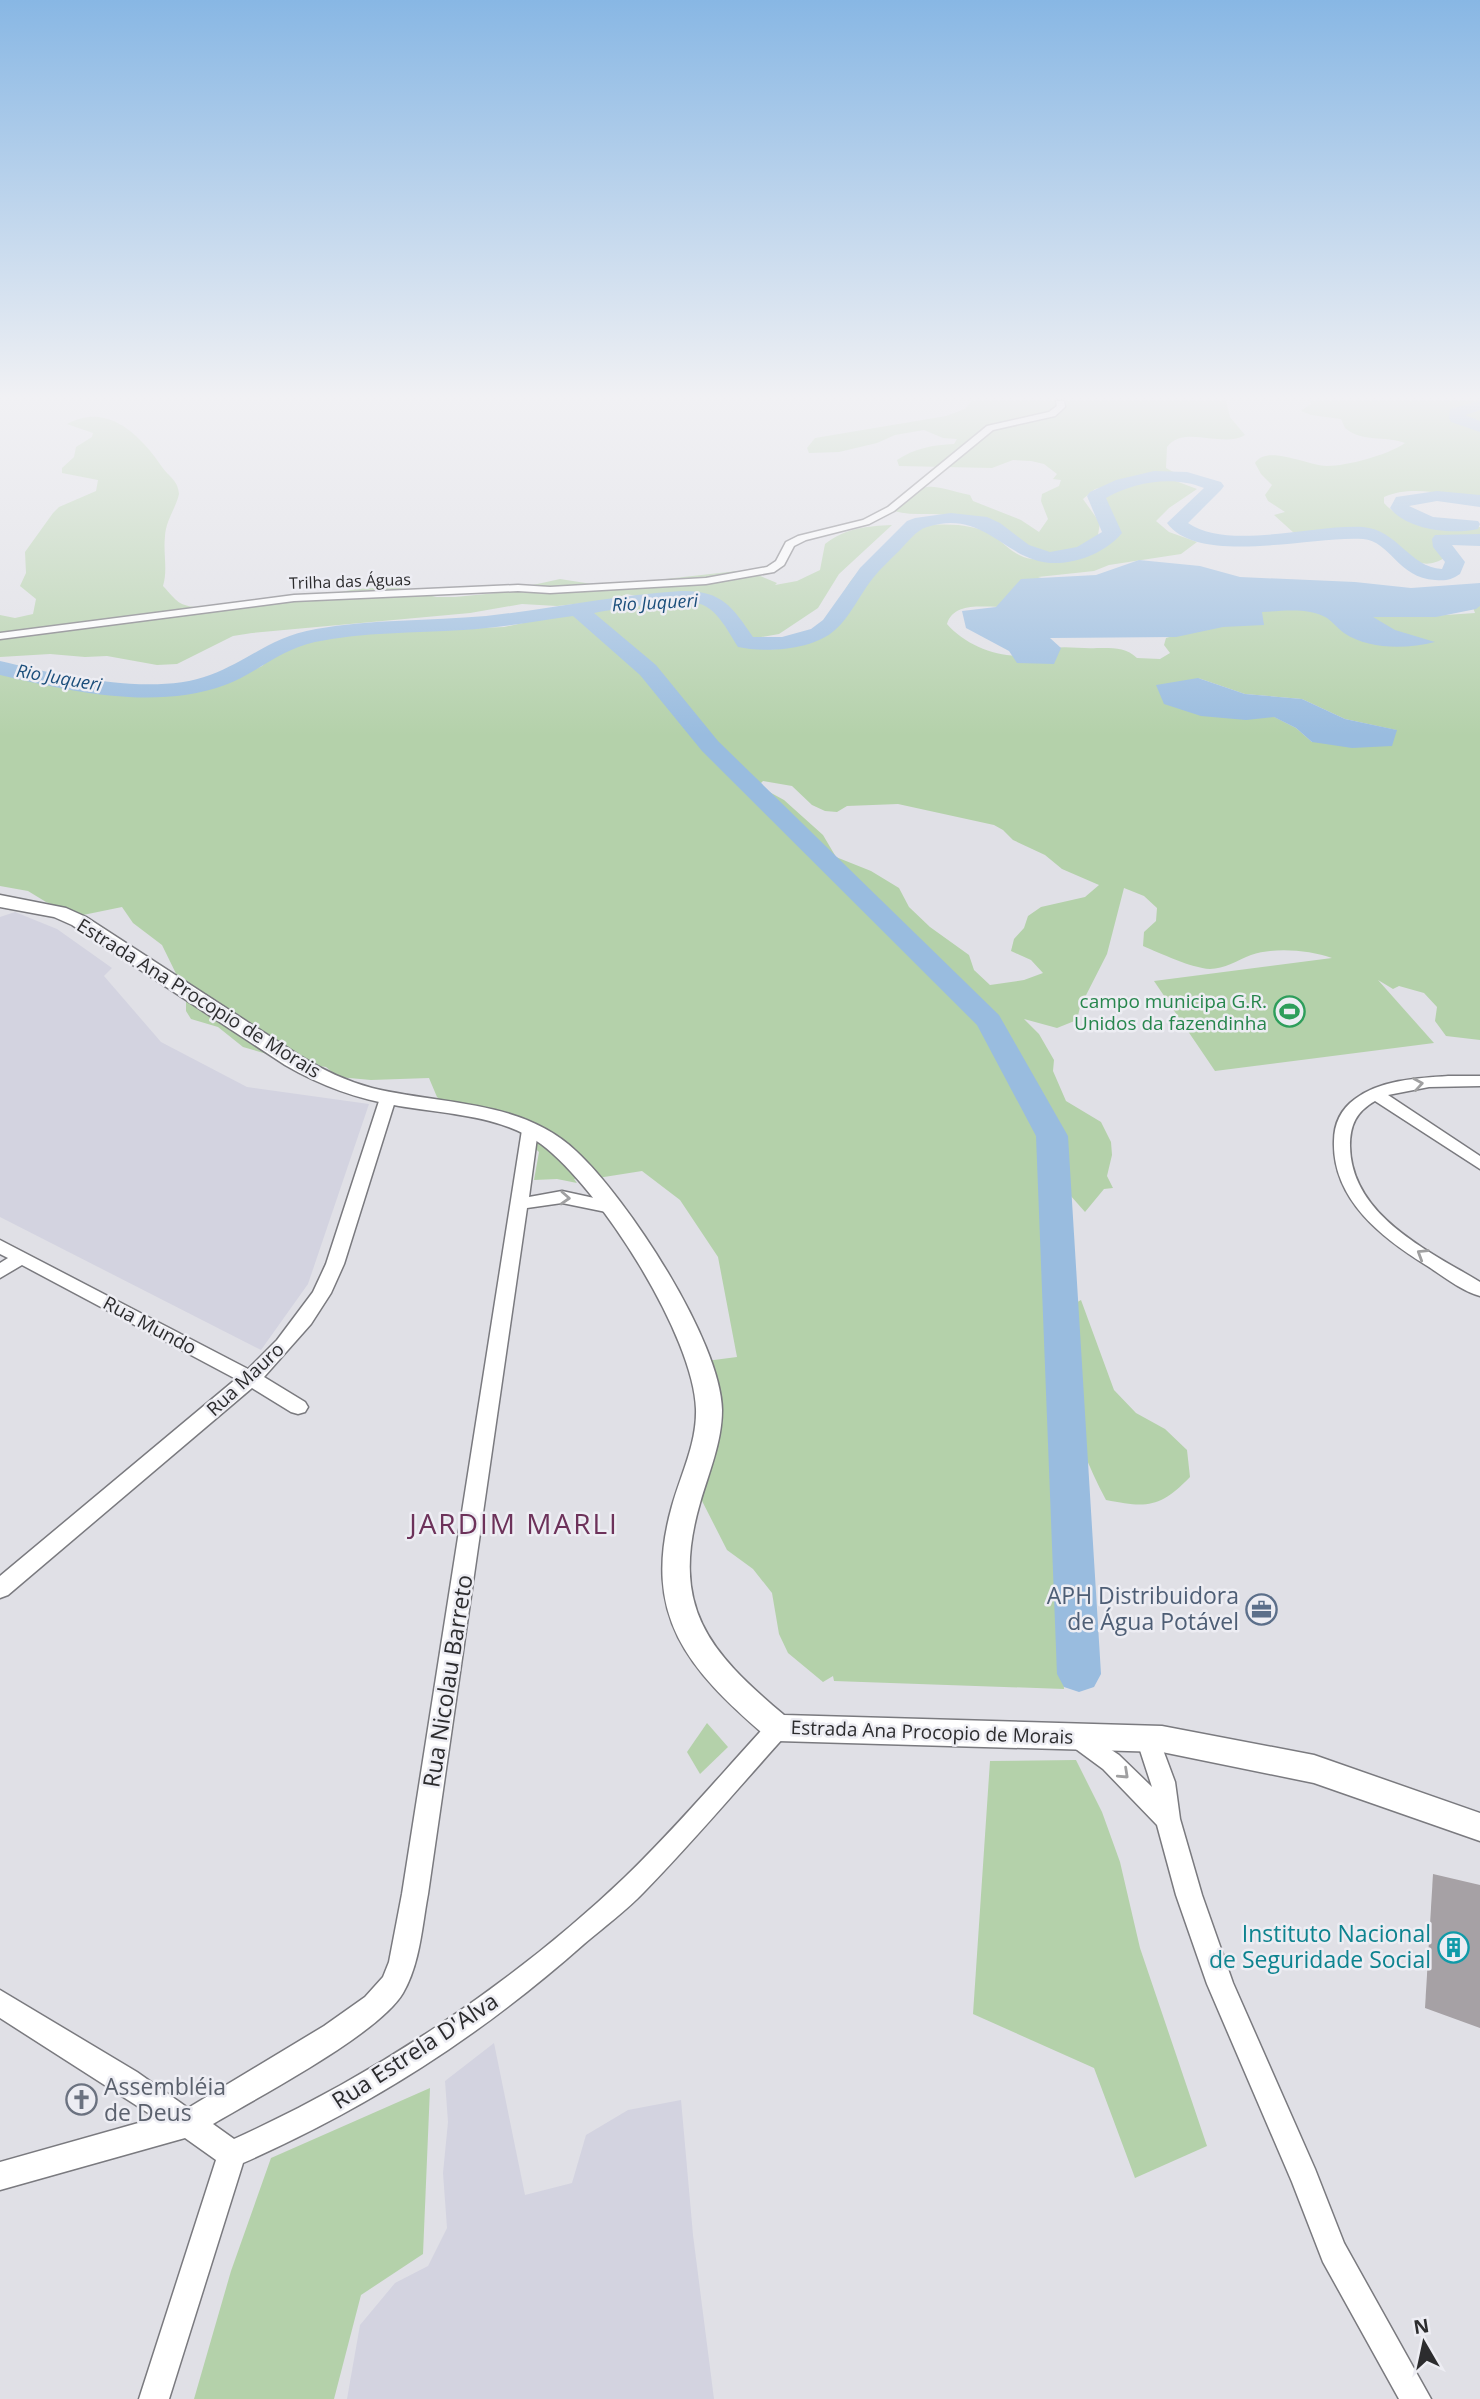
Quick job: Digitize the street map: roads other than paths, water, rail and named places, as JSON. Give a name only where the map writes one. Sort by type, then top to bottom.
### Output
[{"type":"street","name":"Trilha das Águas","points":[[0,636],[306,597],[518,588],[550,590],[706,581],[770,570],[780,563],[790,544],[802,538],[866,522],[884,513]]},
{"type":"street","name":"Estrada Ana Procopio de Morais","points":[[0,901],[59,912],[79,920],[317,1075],[353,1089],[464,1111],[530,1130],[566,1153],[611,1207],[637,1244],[670,1302],[693,1349],[709,1405],[708,1429],[682,1517],[675,1562],[677,1597],[687,1630],[705,1660],[739,1695],[778,1728],[1149,1738],[1314,1769],[1480,1827]]},
{"type":"street","points":[[1480,1081],[1432,1082],[1376,1095],[1360,1102],[1344,1122],[1343,1157],[1345,1174],[1353,1190],[1378,1221],[1397,1238],[1480,1290]]},
{"type":"street","points":[[1376,1095],[1480,1164]]},
{"type":"street","name":"Rua Mauro","points":[[0,1589],[250,1378],[311,1311],[326,1287],[349,1227],[388,1098]]},
{"type":"street","name":"Rua Nicolau Barreto","points":[[0,2175],[189,2123],[334,2035],[374,2006],[393,1985],[402,1962],[455,1637],[530,1130]]},
{"type":"street","points":[[519,1204],[562,1196],[611,1207]]},
{"type":"street","name":"Rua Mundo","points":[[0,1246],[250,1378],[298,1407]]},
{"type":"street","points":[[0,1272],[21,1257]]},
{"type":"street","name":"Rua Estrela D'Alva","points":[[232,2154],[301,2123],[359,2092],[416,2057],[538,1968],[634,1885],[778,1728]]},
{"type":"street","points":[[1074,1736],[1111,1762],[1168,1819]]},
{"type":"street","points":[[1149,1738],[1167,1798],[1168,1819],[1189,1895],[1220,1984],[1305,2179],[1333,2252],[1416,2399]]},
{"type":"street","points":[[0,2003],[189,2123],[232,2154],[154,2399]]},
{"type":"water","points":[[1139,560],[1200,566],[1240,577],[1355,582],[1411,588],[1480,583],[1480,606],[1436,617],[1373,617],[1395,630],[1435,642],[1412,646],[1365,643],[1344,633],[1320,615],[1304,611],[1278,611],[1262,612],[1264,625],[1223,627],[1176,637],[1050,638],[1061,648],[1054,664],[1017,663],[1009,651],[966,628],[962,611],[996,607],[1021,579],[1096,575]]},
{"type":"water","points":[[1198,678],[1245,694],[1302,699],[1345,719],[1397,730],[1392,746],[1352,748],[1312,742],[1296,728],[1274,717],[1246,720],[1201,716],[1164,704],[1156,685]]},
{"type":"waterway","name":"Rio Juqueri","points":[[578,609],[654,599],[701,598],[719,606],[746,642],[763,645],[783,643],[818,633],[830,624],[867,572],[914,525],[951,518],[980,521],[1028,552],[1050,558],[1073,555],[1104,540],[1112,533],[1103,513]]},
{"type":"waterway","name":"Rio Juqueri","points":[[1188,513],[1176,523],[1190,533],[1211,539],[1264,540],[1345,533],[1374,535],[1388,543],[1412,566],[1429,574],[1446,575],[1453,570],[1455,562],[1443,547],[1442,539],[1480,540]]},
{"type":"waterway","name":"Rio Juqueri","points":[[1406,513],[1442,524],[1471,525]]},
{"type":"waterway","name":"Rio Juqueri","points":[[0,668],[102,687],[154,690],[179,688],[216,681],[279,646],[312,636],[360,629],[486,622],[578,609]]},
{"type":"waterway","points":[[578,609],[648,670],[710,746],[989,1021],[1052,1136],[1079,1674]]},
{"type":"place","name":"campo municipa G.R. Unidos da fazendinha","points":[[1290,1012]]},
{"type":"place","name":"APH Distribuidora de Água Potável","points":[[1262,1609]]},
{"type":"place","name":"Instituto Nacional de Seguridade Social","points":[[1454,1947]]},
{"type":"place","name":"Assembléia de Deus","points":[[81,2100]]},
{"type":"district","name":"JARDIM MARLI","points":[[514,1524]]}]
